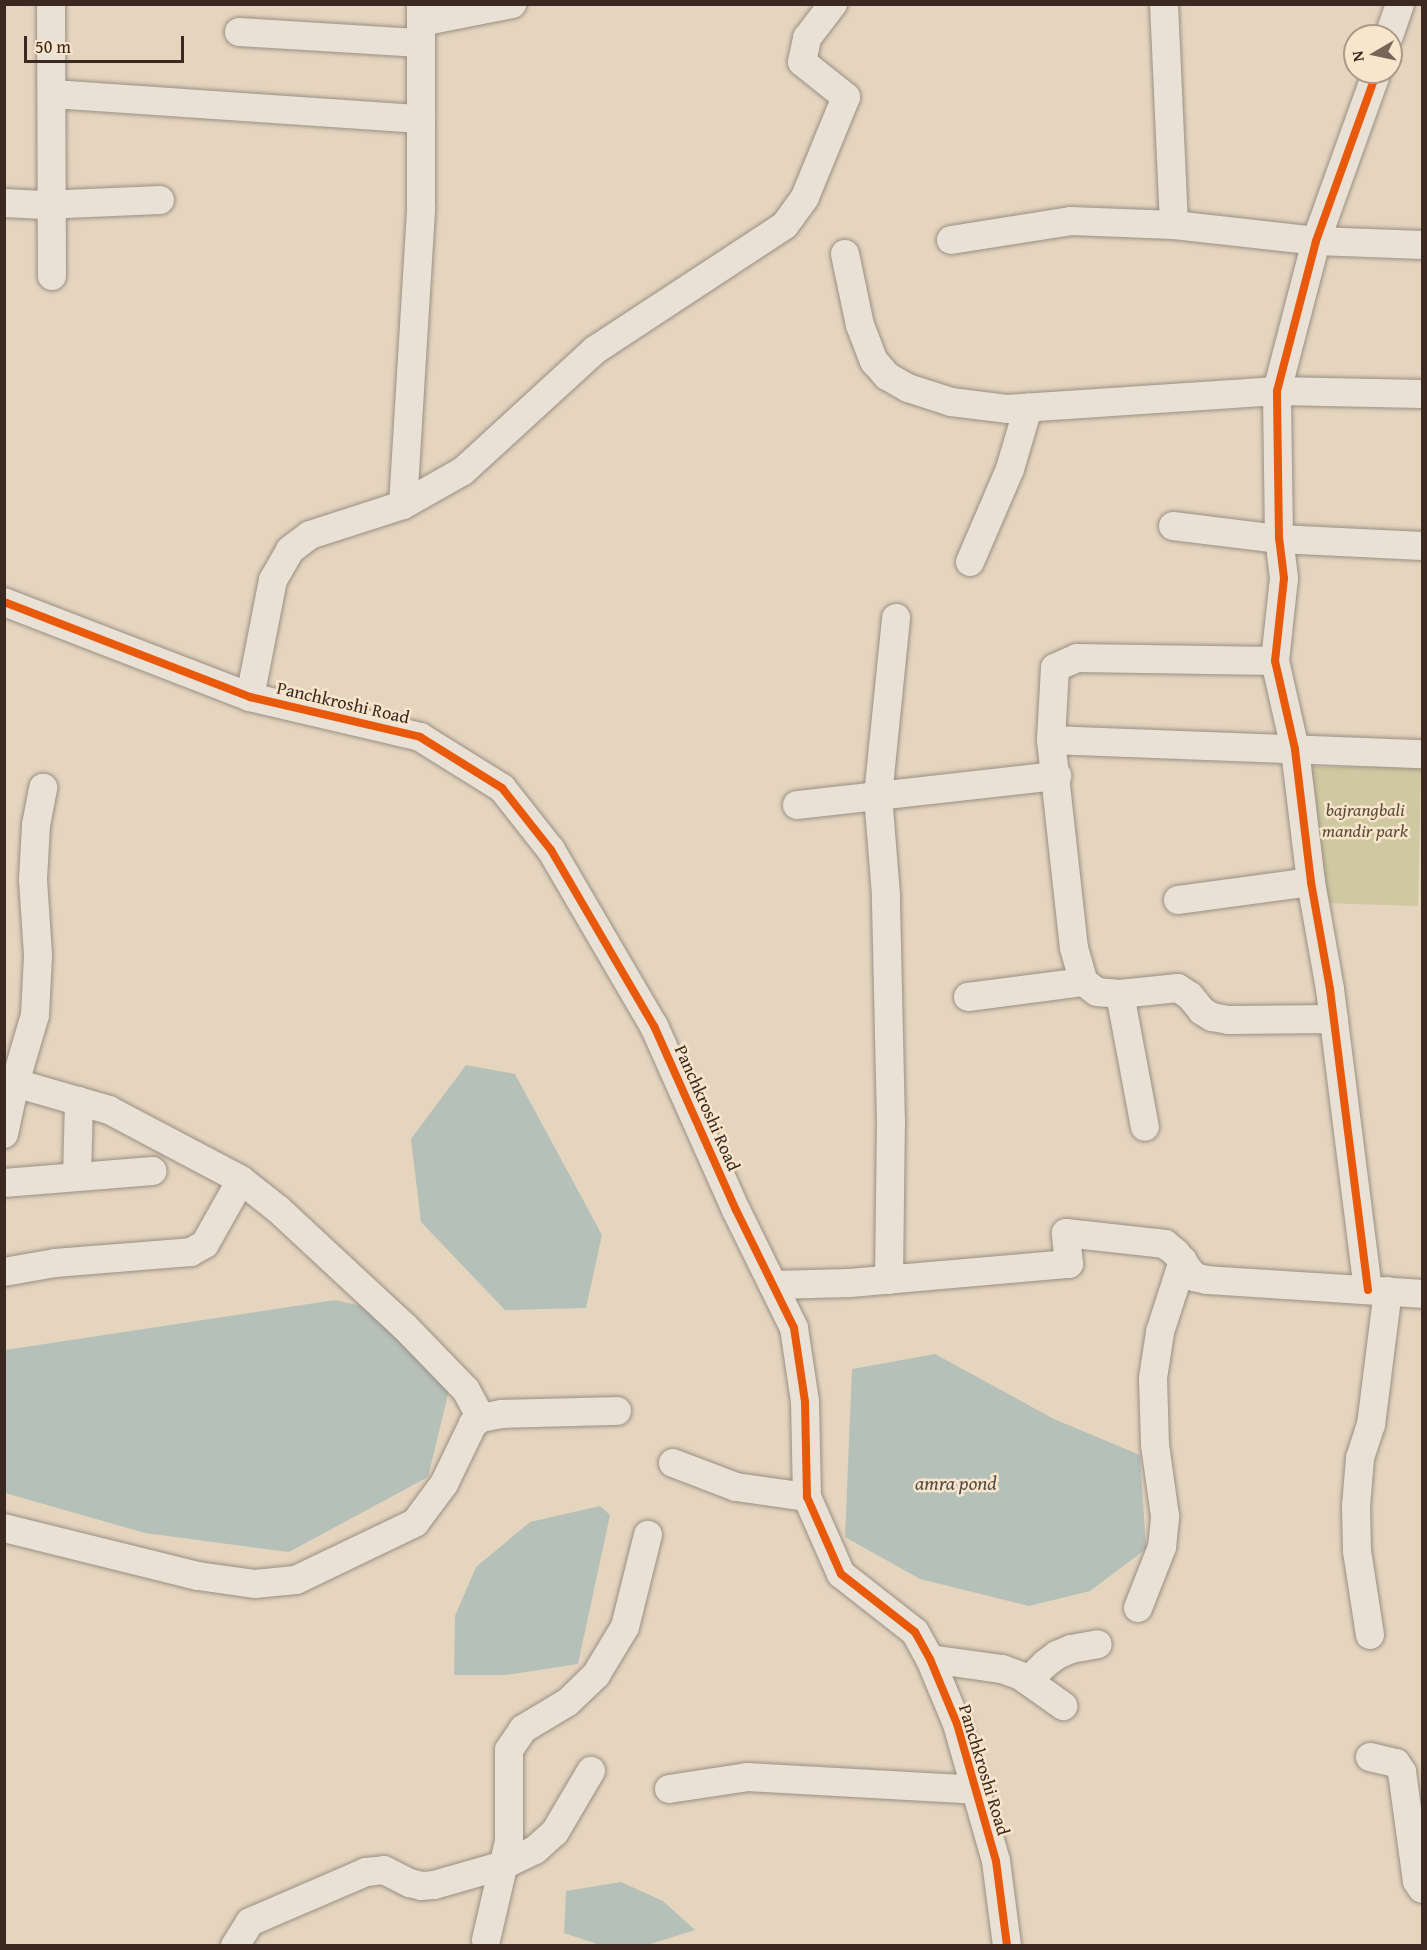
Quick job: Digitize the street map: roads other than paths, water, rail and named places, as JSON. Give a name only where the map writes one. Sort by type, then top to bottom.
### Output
[{"type":"street","points":[[51,4],[52,276]]},
{"type":"street","points":[[239,32],[421,23],[512,4]]},
{"type":"street","points":[[250,697],[273,580],[290,549],[310,535],[403,505],[463,471],[595,350],[785,225],[805,197],[846,97],[802,62],[807,38],[833,4]]},
{"type":"street","points":[[1164,4],[1174,225]]},
{"type":"street","points":[[1393,24],[1400,4]]},
{"type":"street","points":[[403,505],[421,207],[421,23]]},
{"type":"street","points":[[1370,1635],[1357,1551],[1356,1506],[1360,1458],[1371,1425],[1378,1291],[1311,882],[1295,749],[1275,661],[1284,578],[1279,539],[1277,391],[1316,241],[1373,84]]},
{"type":"street","points":[[52,94],[421,119]]},
{"type":"street","points":[[4,203],[52,205],[160,200]]},
{"type":"street","points":[[951,240],[1071,221],[1174,225],[1316,241],[1422,245]]},
{"type":"street","points":[[845,254],[860,326],[874,361],[887,376],[908,388],[951,402],[1007,409],[1277,391],[1422,394]]},
{"type":"street","points":[[970,562],[1010,469],[1028,408]]},
{"type":"street","points":[[1173,526],[1279,539],[1422,546]]},
{"type":"street","name":"Panchkroshi Road","points":[[4,602],[250,697],[420,737],[502,788],[551,850],[654,1026],[794,1328],[805,1402],[807,1497],[841,1574],[915,1632],[930,1659],[957,1724],[996,1861],[1007,1946]]},
{"type":"street","points":[[889,1280],[891,1123],[886,895],[878,796],[896,618]]},
{"type":"street","points":[[1275,661],[1077,658],[1055,668],[1051,740],[1057,776],[1074,948],[1084,982],[1097,992],[1120,994],[1178,988],[1190,996],[1202,1011],[1212,1017],[1229,1020],[1334,1018]]},
{"type":"street","points":[[1051,740],[1422,754]]},
{"type":"street","points":[[797,805],[1057,776]]},
{"type":"street","points":[[4,1134],[15,1083],[35,1015],[38,955],[33,879],[36,825],[43,788]]},
{"type":"street","points":[[1178,900],[1311,882]]},
{"type":"street","points":[[968,998],[1084,982]]},
{"type":"street","points":[[1120,994],[1145,1127]]},
{"type":"street","points":[[15,1083],[110,1110],[241,1180],[279,1210],[404,1326],[466,1390],[481,1418]]},
{"type":"street","points":[[77,1177],[79,1101]]},
{"type":"street","points":[[4,1183],[153,1171]]},
{"type":"street","points":[[4,1272],[55,1263],[191,1252],[205,1244],[241,1180]]},
{"type":"street","points":[[773,1285],[889,1280],[1069,1264],[1066,1233],[1165,1244],[1183,1261],[1194,1277],[1207,1280],[1422,1294]]},
{"type":"street","points":[[1138,1608],[1162,1547],[1165,1516],[1155,1444],[1153,1378],[1160,1332],[1183,1261]]},
{"type":"street","points":[[4,1528],[198,1576],[255,1584],[296,1580],[415,1523],[444,1484],[473,1424],[481,1418],[502,1414],[616,1412]]},
{"type":"street","points":[[673,1463],[736,1487],[807,1497]]},
{"type":"street","points":[[486,1940],[509,1840],[509,1750],[523,1729],[568,1702],[596,1675],[625,1628],[648,1535]]},
{"type":"street","points":[[1028,1681],[1058,1655],[1082,1646],[1098,1644]]},
{"type":"street","points":[[930,1659],[1002,1669],[1028,1681],[1063,1706]]},
{"type":"street","points":[[1370,1757],[1396,1763],[1402,1772],[1417,1881],[1422,1889]]},
{"type":"street","points":[[235,1946],[250,1922],[376,1869],[384,1869],[421,1886],[504,1865],[535,1850],[555,1832],[591,1771]]},
{"type":"street","points":[[669,1789],[747,1777],[976,1790]]},
{"type":"water","points":[[466,1065],[515,1074],[602,1235],[586,1308],[505,1310],[421,1222],[411,1139]]},
{"type":"water","points":[[335,1300],[379,1310],[450,1386],[428,1477],[289,1552],[145,1533],[5,1493],[5,1350]]},
{"type":"water","name":"amra pond","points":[[935,1354],[1054,1419],[1140,1455],[1146,1549],[1090,1591],[1029,1606],[920,1579],[845,1537],[852,1369]]},
{"type":"water","points":[[600,1506],[610,1515],[578,1664],[507,1675],[454,1675],[455,1616],[476,1567],[530,1522]]},
{"type":"water","points":[[621,1882],[663,1901],[695,1930],[644,1946],[600,1945],[564,1933],[566,1891]]},
{"type":"park label","name":"bajrangbali mandir park","points":[[1365,821]]}]
